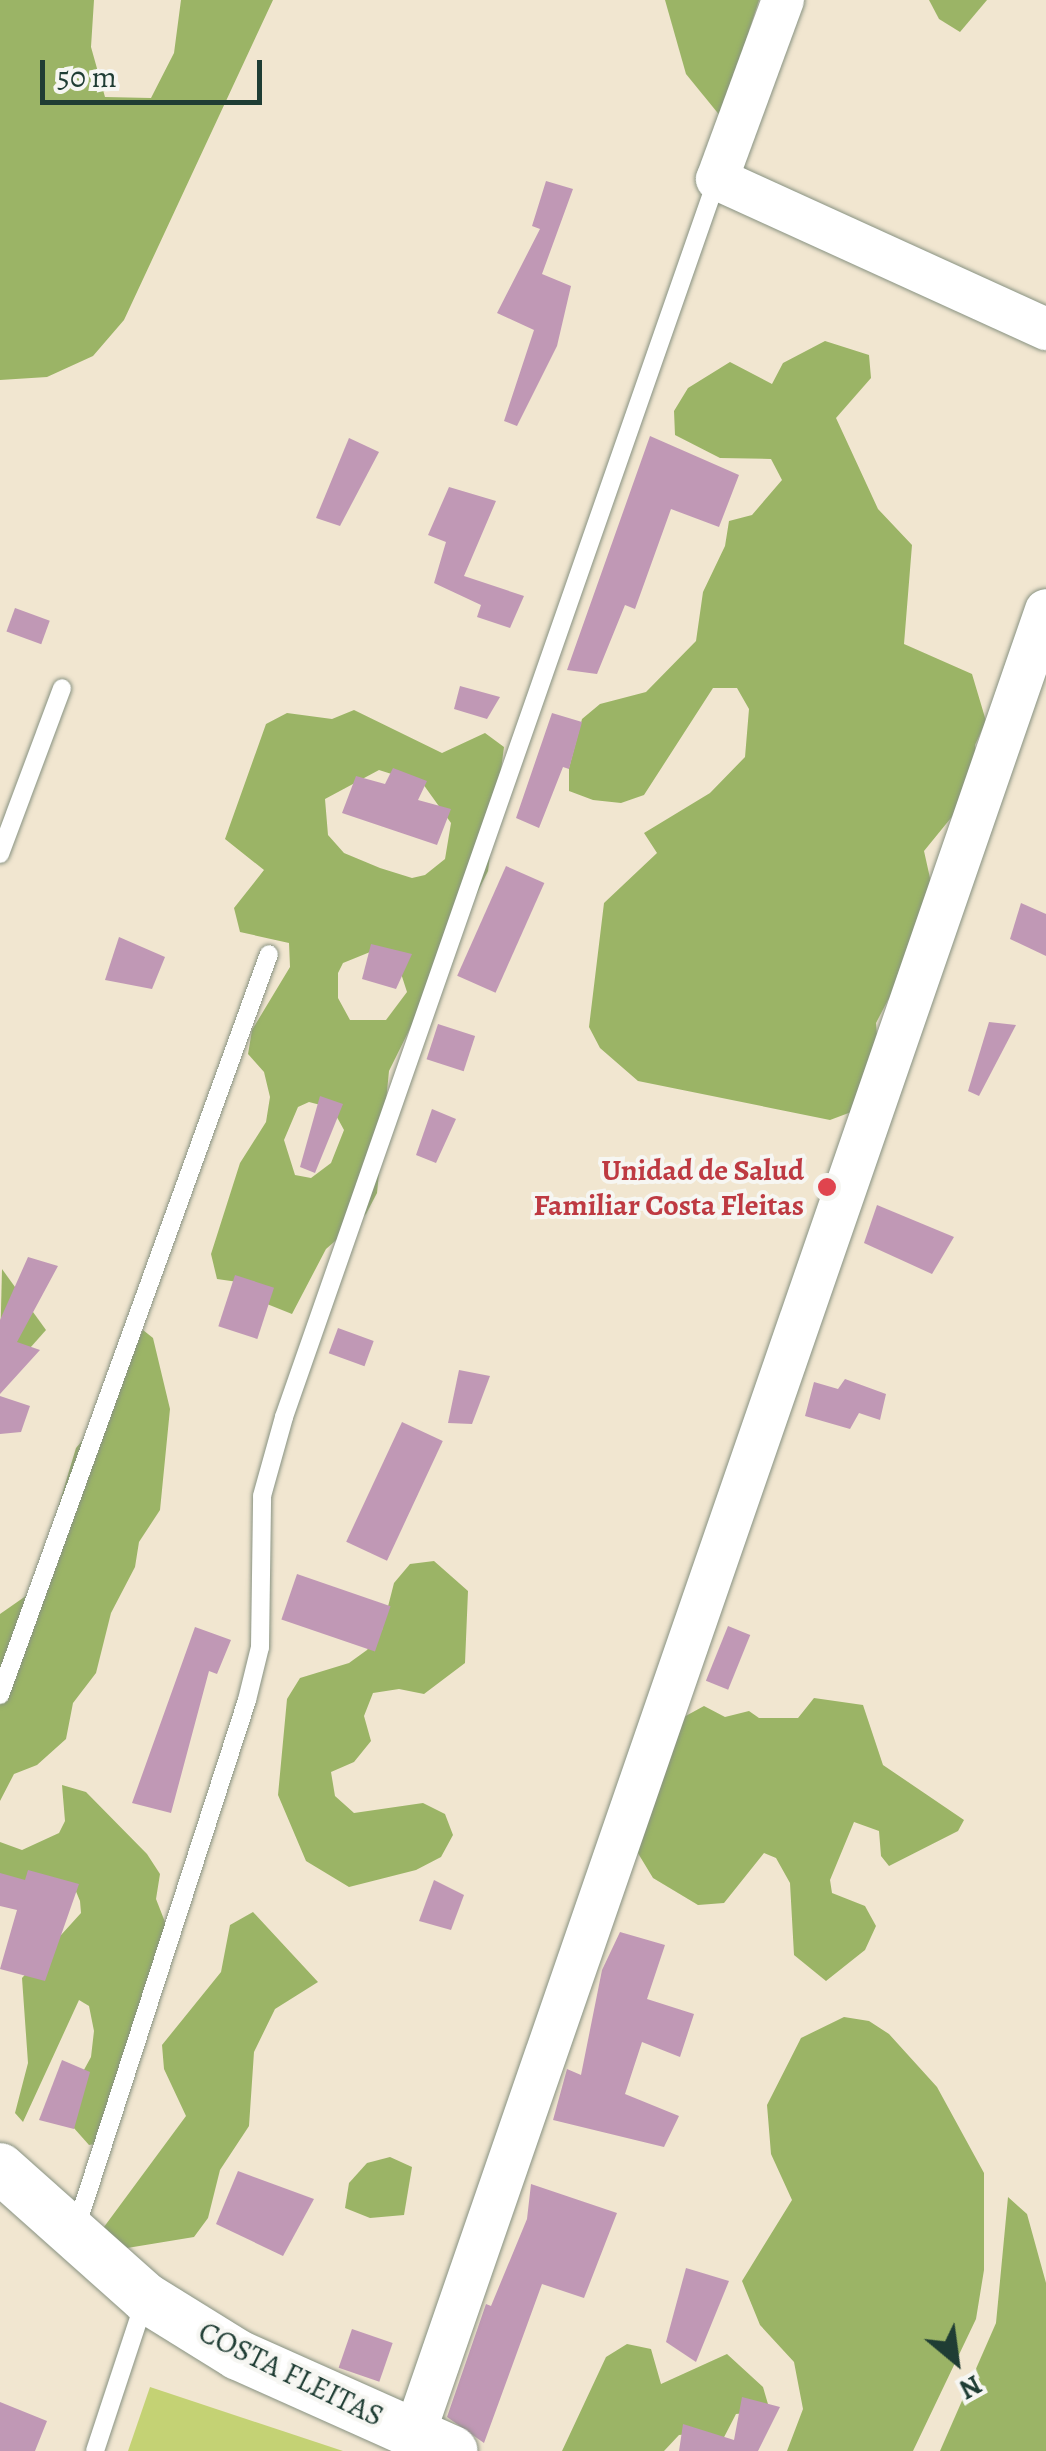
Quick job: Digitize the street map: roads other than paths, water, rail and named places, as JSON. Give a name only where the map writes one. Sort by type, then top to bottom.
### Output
[{"type":"main road","name":"COSTA FLEITAS","points":[[0,2170],[146,2298],[238,2355],[433,2443]]},
{"type":"street","points":[[783,0],[717,179],[1046,329]]},
{"type":"street","points":[[433,2443],[1046,610]]},
{"type":"lane","points":[[74,2234],[247,1700],[260,1648],[262,1496],[284,1417],[717,179]]},
{"type":"lane","points":[[0,854],[62,688]]},
{"type":"lane","points":[[0,1695],[269,954]]},
{"type":"lane","points":[[95,2451],[146,2298]]},
{"type":"place","name":"Unidad de Salud Familiar Costa Fleitas","points":[[827,1187]]}]
